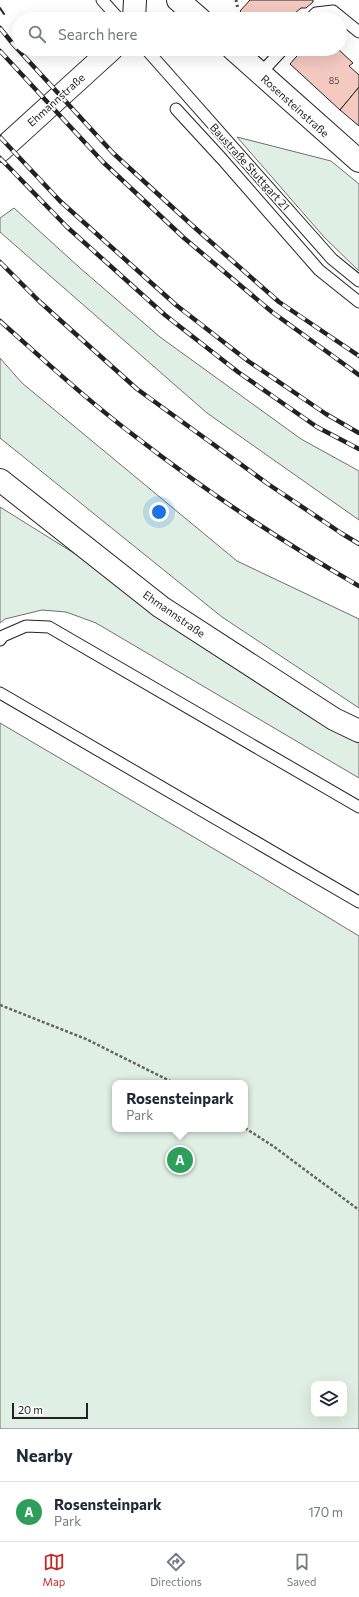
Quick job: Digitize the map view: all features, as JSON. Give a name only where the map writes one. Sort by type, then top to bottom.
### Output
[{"type":"street","points":[[178,0],[192,12]]},
{"type":"street","name":"Ehmannstraße","points":[[0,151],[104,56]]},
{"type":"street","name":"Rosensteinstraße","points":[[241,56],[359,161]]},
{"type":"street","name":"Ehmannstraße","points":[[0,480],[160,607],[334,719],[359,731]]},
{"type":"lane","points":[[102,0],[113,12]]},
{"type":"lane","points":[[324,12],[334,12]]},
{"type":"lane","points":[[347,22],[359,32]]},
{"type":"lane","name":"Baustraße Stuttgart 21","points":[[152,56],[332,259],[359,281]]},
{"type":"lane","points":[[260,74],[277,56]]},
{"type":"lane","name":"Baustraße Stuttgart 21","points":[[176,108],[319,270],[359,302]]},
{"type":"lane","points":[[0,640],[3,636],[26,626],[49,627],[359,807]]},
{"type":"lane","points":[[0,693],[359,902]]},
{"type":"path","points":[[0,1005],[86,1038],[168,1080]]},
{"type":"path","points":[[248,1130],[273,1146],[359,1210]]},
{"type":"green space","points":[[237,137],[331,161],[359,184],[359,271],[324,237]]},
{"type":"green space","points":[[14,208],[80,268],[160,337],[301,439],[359,471],[359,520],[207,413],[0,232],[0,218]]},
{"type":"green space","points":[[0,358],[22,383],[237,561],[359,619],[359,708],[222,617],[0,438]]},
{"type":"green space","points":[[0,507],[359,731],[359,778],[96,623],[66,612],[42,610],[5,619],[0,623]]},
{"type":"green space","points":[[0,723],[359,936],[359,1429],[0,1429]]},
{"type":"building","points":[[250,0],[313,0],[313,2],[306,8],[301,8],[296,12],[240,11]]},
{"type":"building","points":[[297,56],[346,56],[353,63],[349,66],[359,75],[359,87],[340,110],[290,64]]},
{"type":"building","points":[[359,87],[359,126],[340,110]]},
{"type":"railway","points":[[0,28],[12,43]]},
{"type":"railway","points":[[0,51],[103,162],[184,238],[272,312],[359,375]]},
{"type":"railway","points":[[24,56],[113,153],[194,227],[279,302],[359,356]]},
{"type":"railway","points":[[0,137],[60,201],[176,305],[248,361],[326,414],[359,433]]},
{"type":"railway","points":[[0,158],[67,227],[165,315],[238,372],[317,427],[359,449]]},
{"type":"railway","points":[[0,262],[40,302],[137,389],[268,484],[359,544]]},
{"type":"railway","points":[[0,321],[50,366],[118,423],[190,477],[245,515],[359,586]]},
{"type":"hedge","points":[[236,0],[238,9]]},
{"type":"wall","points":[[0,8],[4,14]]},
{"type":"place","name":"Rosensteinpark","points":[[180,1160]]}]
